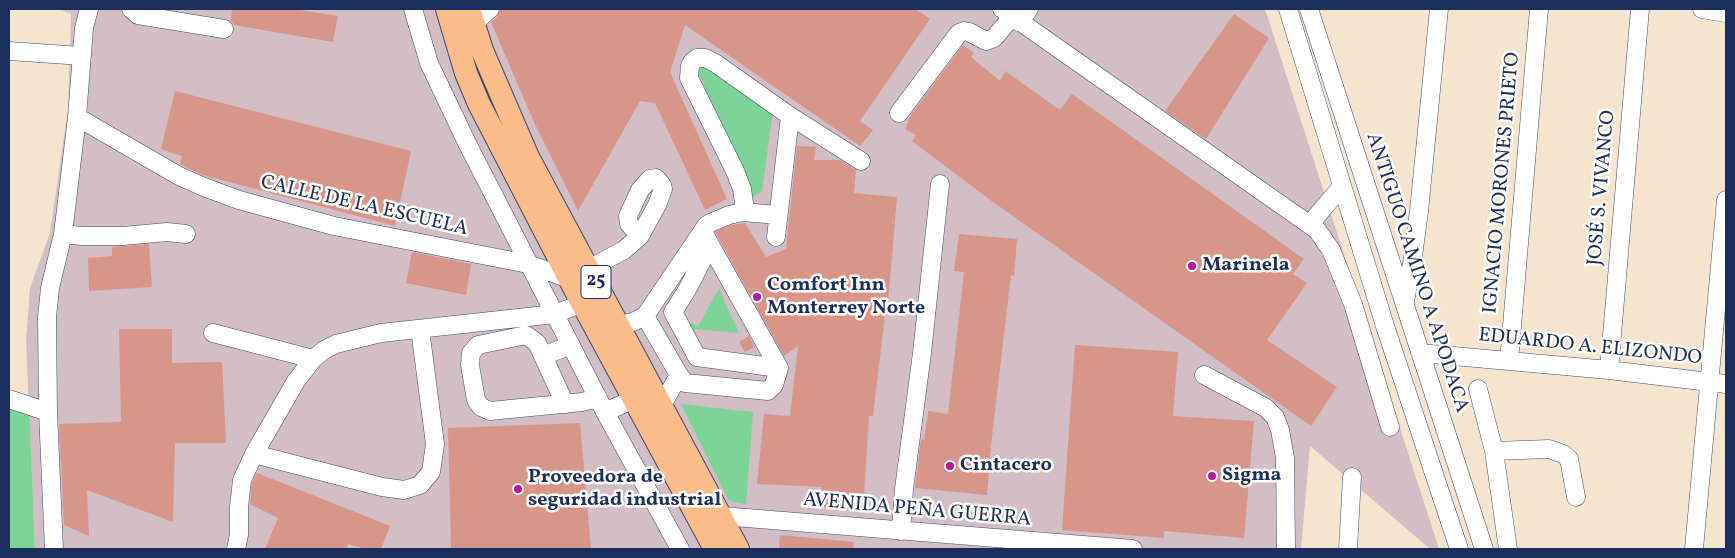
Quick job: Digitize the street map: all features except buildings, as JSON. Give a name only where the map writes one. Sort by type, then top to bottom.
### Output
[{"type":"main road","name":"25","points":[[448,9],[466,72],[479,104],[579,274],[592,299],[634,399],[715,549]]},
{"type":"main road","name":"25","points":[[471,16],[492,76],[579,274]]},
{"type":"main road","name":"25","points":[[592,299],[618,324],[738,549]]},
{"type":"street","points":[[54,549],[48,412],[47,317],[50,288],[63,234],[84,28],[89,9]]},
{"type":"street","points":[[130,9],[138,15],[224,29]]},
{"type":"street","points":[[413,9],[429,63],[535,266],[555,314],[571,345],[680,549]]},
{"type":"street","points":[[471,16],[490,9]]},
{"type":"street","points":[[1288,9],[1388,336],[1459,549]]},
{"type":"street","name":"ANTIGUO CAMINO A APODACA","points":[[1309,9],[1484,549]]},
{"type":"street","points":[[1404,304],[1412,264],[1419,211],[1439,9]]},
{"type":"street","name":"IGNACIO MORONES PRIETO","points":[[1509,361],[1539,9]]},
{"type":"street","name":"JOSÉ S. VIVANCO","points":[[1609,370],[1640,9]]},
{"type":"street","points":[[1702,9],[1726,13]]},
{"type":"street","points":[[899,112],[959,33],[969,32],[986,41],[994,38],[1015,14],[1310,224],[1326,240],[1354,304],[1390,427]]},
{"type":"street","points":[[9,51],[82,56]]},
{"type":"street","points":[[743,212],[742,189],[735,171],[689,78],[690,66],[697,58],[705,58],[715,63],[790,116],[861,161]]},
{"type":"street","name":"CALLE DE LA ESCUELA","points":[[76,116],[179,176],[239,200],[334,226],[579,274]]},
{"type":"street","points":[[776,238],[790,116]]},
{"type":"street","points":[[901,532],[904,489],[922,353],[940,184]]},
{"type":"street","points":[[1310,224],[1342,186]]},
{"type":"street","points":[[1694,549],[1718,383],[1726,200]]},
{"type":"street","points":[[778,215],[743,212],[710,222],[687,290],[673,312],[697,357],[779,368]]},
{"type":"street","points":[[63,234],[82,236],[123,236],[167,232],[186,234]]},
{"type":"street","points":[[579,274],[624,250],[640,236]]},
{"type":"street","points":[[618,324],[633,322],[646,316],[706,238]]},
{"type":"street","points":[[646,316],[679,375],[689,384],[768,391],[774,385],[779,368],[706,238]]},
{"type":"street","points":[[236,549],[239,535],[242,480],[254,454],[296,381],[313,359],[324,350],[336,344],[381,333],[555,314],[592,299]]},
{"type":"street","points":[[254,454],[382,487],[404,490],[420,485],[431,472],[435,444],[420,329]]},
{"type":"street","points":[[213,333],[313,359]]},
{"type":"street","points":[[565,404],[543,356],[536,344],[526,335],[478,345],[472,353],[470,365],[476,400],[481,407],[490,411],[565,404],[602,405],[634,399]]},
{"type":"street","points":[[543,356],[571,345]]},
{"type":"street","name":"EDUARDO A. ELIZONDO","points":[[1420,353],[1609,370],[1718,383]]},
{"type":"street","points":[[661,407],[679,375]]},
{"type":"street","points":[[1204,375],[1266,408],[1275,417],[1280,430],[1285,458],[1286,549]]},
{"type":"street","points":[[1478,388],[1494,450],[1508,549]]},
{"type":"street","points":[[9,400],[48,412]]},
{"type":"street","points":[[1494,450],[1549,449],[1563,454],[1569,459],[1576,497]]},
{"type":"street","points":[[1348,549],[1352,477]]},
{"type":"street","name":"AVENIDA PEÑA GUERRA","points":[[697,515],[720,515],[901,532],[1133,549]]},
{"type":"shaded area","points":[[59,9],[1265,9],[1439,549],[1430,549],[1310,446],[1301,549],[35,549],[26,340],[30,288],[50,233],[68,109],[71,14]]},
{"type":"green space","points":[[704,67],[773,110],[762,191],[748,201],[749,182],[697,71]]},
{"type":"green space","points":[[719,289],[739,333],[695,329],[694,337],[688,332],[689,322],[698,326]]},
{"type":"green space","points":[[9,394],[29,402],[35,549],[9,549]]},
{"type":"green space","points":[[681,404],[753,412],[746,504],[729,501]]},
{"type":"place","name":"Marinela","points":[[1192,266]]},
{"type":"place","name":"Comfort Inn Monterrey Norte","points":[[757,297]]},
{"type":"place","name":"Cintacero","points":[[950,466]]},
{"type":"place","name":"Sigma","points":[[1212,476]]},
{"type":"place","name":"Proveedora de seguridad industrial","points":[[518,489]]}]
